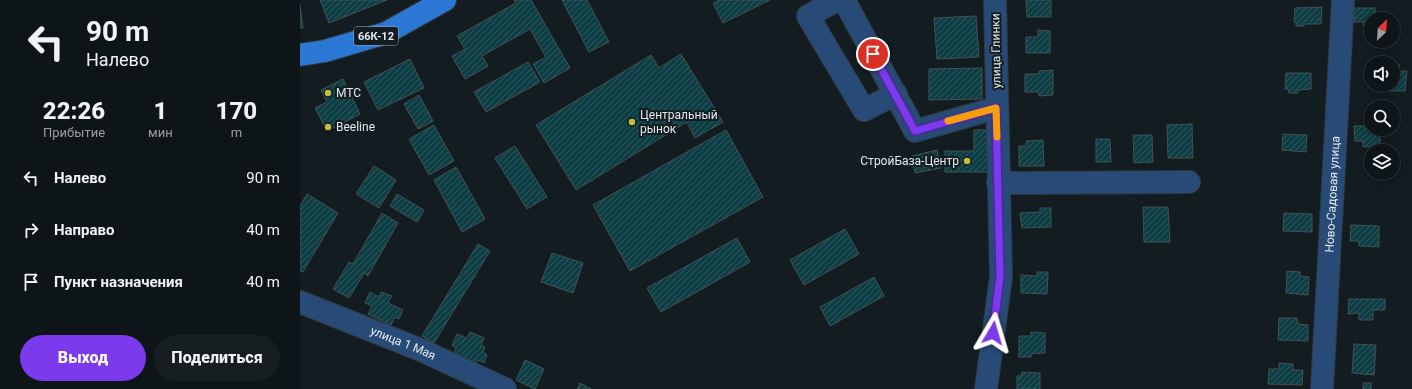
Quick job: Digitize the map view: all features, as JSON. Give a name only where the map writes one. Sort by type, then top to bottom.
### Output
[{"type":"main road","name":"66К-12","points":[[300,55],[325,51],[386,33],[445,0]]},
{"type":"street","points":[[837,0],[808,16],[864,110],[896,94]]},
{"type":"street","points":[[844,0],[915,131],[996,108]]},
{"type":"street","name":"улица Глинки","points":[[986,389],[1000,276],[995,0]]},
{"type":"street","name":"Ново-Садовая улица","points":[[1322,389],[1344,0]]},
{"type":"street","points":[[998,183],[1189,182]]},
{"type":"street","name":"улица 1 Мая","points":[[300,302],[421,350],[505,389]]},
{"type":"building","points":[[320,0],[387,0],[329,23]]},
{"type":"building","points":[[514,0],[531,0],[570,68],[544,83],[533,64],[546,57],[530,29],[482,56],[488,66],[465,79],[452,56],[465,49],[457,36],[516,3]]},
{"type":"building","points":[[562,0],[587,0],[609,42],[589,52]]},
{"type":"building","points":[[720,0],[770,0],[723,23],[713,3]]},
{"type":"building","points":[[1026,0],[1051,0],[1051,17],[1027,17]]},
{"type":"building","points":[[300,5],[303,28],[300,28]]},
{"type":"building","points":[[1322,7],[1321,24],[1304,24],[1304,26],[1296,26],[1296,22],[1294,22],[1295,8]]},
{"type":"building","points":[[1354,8],[1375,8],[1375,12],[1364,12],[1364,26],[1363,22],[1354,22]]},
{"type":"building","points":[[976,16],[979,57],[937,59],[934,18]]},
{"type":"building","points":[[1038,30],[1050,31],[1050,53],[1026,53],[1026,37],[1038,37]]},
{"type":"building","name":"Центральный рынок","points":[[681,54],[723,122],[695,138],[687,122],[576,190],[536,125],[651,55],[659,68]]},
{"type":"building","points":[[410,59],[424,88],[378,110],[364,82]]},
{"type":"building","points":[[528,62],[540,82],[486,112],[474,92]]},
{"type":"building","points":[[982,68],[982,99],[929,100],[929,69]]},
{"type":"building","points":[[1053,70],[1053,95],[1039,96],[1038,92],[1025,92],[1025,74],[1039,74],[1039,71]]},
{"type":"building","points":[[1400,71],[1407,71],[1405,91],[1400,91]]},
{"type":"building","points":[[1286,73],[1311,73],[1311,89],[1298,90],[1298,93],[1289,93],[1288,89],[1285,89]]},
{"type":"building","points":[[343,79],[360,114],[327,131],[315,108],[327,102],[321,90]]},
{"type":"building","points":[[419,95],[433,121],[418,129],[404,104]]},
{"type":"building","points":[[1192,124],[1193,158],[1168,158],[1167,125]]},
{"type":"building","points":[[434,125],[454,161],[429,175],[409,139]]},
{"type":"building","points":[[1354,126],[1364,126],[1364,136],[1380,136],[1380,144],[1364,144],[1363,147],[1363,141],[1355,141]]},
{"type":"building","name":"Центральный рынок","points":[[726,130],[763,197],[630,271],[593,205]]},
{"type":"building","name":"СтройБаза-Центр","points":[[974,130],[990,130],[990,172],[945,172],[945,151],[974,151]]},
{"type":"building","points":[[1283,134],[1307,135],[1306,152],[1282,150]]},
{"type":"building","points":[[1133,135],[1152,135],[1153,162],[1134,163]]},
{"type":"building","points":[[1096,139],[1110,139],[1111,162],[1096,162]]},
{"type":"building","points":[[1043,140],[1044,166],[1019,166],[1019,146],[1026,146],[1026,141]]},
{"type":"building","points":[[515,146],[547,197],[527,209],[495,158]]},
{"type":"building","points":[[937,150],[941,168],[915,173],[912,156]]},
{"type":"building","points":[[374,166],[396,180],[379,208],[356,194]]},
{"type":"building","points":[[456,167],[485,219],[462,232],[434,180]]},
{"type":"building","points":[[307,194],[338,213],[303,272],[300,271],[300,206]]},
{"type":"building","points":[[397,194],[424,210],[417,222],[390,206]]},
{"type":"building","points":[[1143,207],[1168,207],[1170,242],[1144,242]]},
{"type":"building","points":[[1040,208],[1051,208],[1051,227],[1022,228],[1020,213],[1040,212]]},
{"type":"building","points":[[382,213],[398,223],[368,276],[364,273],[349,298],[333,289],[349,262],[353,264]]},
{"type":"building","points":[[1284,213],[1312,214],[1312,232],[1283,231]]},
{"type":"building","points":[[1351,225],[1379,226],[1379,247],[1359,246],[1359,241],[1350,241]]},
{"type":"building","points":[[845,229],[859,254],[804,285],[790,260]]},
{"type":"building","points":[[737,238],[750,262],[661,312],[647,288]]},
{"type":"building","points":[[478,244],[490,251],[434,343],[422,336]]},
{"type":"building","points":[[552,253],[583,263],[573,293],[541,282]]},
{"type":"building","points":[[1287,271],[1300,272],[1300,276],[1309,277],[1308,295],[1286,293]]},
{"type":"building","points":[[1037,272],[1048,272],[1047,294],[1021,293],[1021,275],[1037,276]]},
{"type":"building","points":[[874,277],[884,296],[830,326],[820,307]]},
{"type":"building","points":[[370,292],[379,297],[381,292],[392,296],[388,303],[403,310],[399,319],[395,317],[391,325],[368,314],[372,306],[365,303]]},
{"type":"building","points":[[1349,299],[1385,299],[1385,310],[1373,310],[1373,320],[1359,320],[1359,313],[1348,314]]},
{"type":"building","points":[[1279,318],[1297,318],[1298,324],[1308,325],[1308,341],[1278,340]]},
{"type":"building","points":[[470,332],[484,338],[481,345],[485,347],[483,352],[487,355],[484,363],[478,360],[476,364],[454,353],[456,348],[452,345],[457,334],[467,338]]},
{"type":"building","points":[[1031,332],[1045,333],[1045,353],[1031,354],[1031,357],[1019,357],[1019,336],[1031,336]]},
{"type":"building","points":[[1354,344],[1376,345],[1374,375],[1352,373]]},
{"type":"building","points":[[525,360],[544,369],[535,389],[516,380]]},
{"type":"building","points":[[1279,363],[1293,364],[1293,370],[1303,370],[1302,385],[1268,384],[1269,369],[1279,369]]},
{"type":"building","points":[[1022,372],[1040,373],[1040,389],[1017,389],[1017,376],[1021,376]]},
{"type":"building","points":[[580,383],[591,389],[577,389]]},
{"type":"building","points":[[1363,383],[1371,383],[1371,389],[1363,389]]},
{"type":"slow traffic","points":[[948,121],[996,108],[997,137]]},
{"type":"place","name":"МТС","points":[[328,93]]},
{"type":"place","name":"Центральный рынок","points":[[632,122]]},
{"type":"place","name":"Beeline","points":[[328,127]]},
{"type":"place","name":"СтройБаза-Центр","points":[[967,161]]},
{"type":"route","points":[[873,54],[915,131],[996,108],[1000,276],[993,333]]}]
